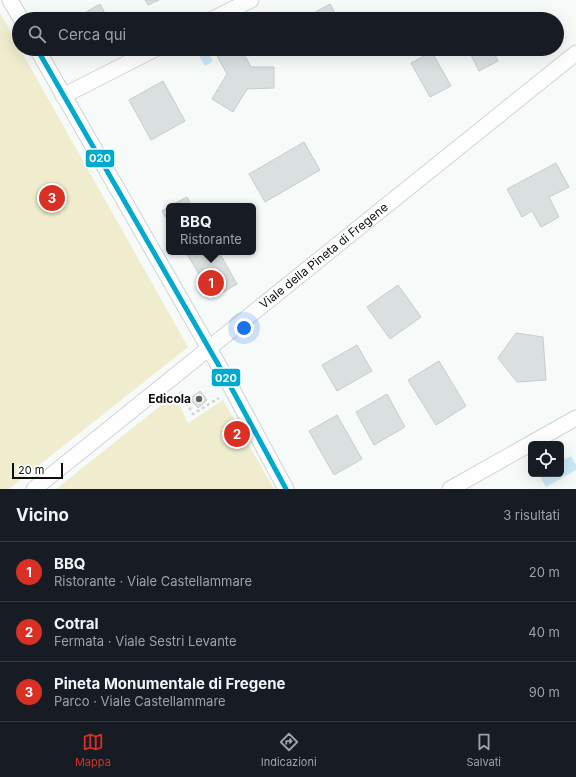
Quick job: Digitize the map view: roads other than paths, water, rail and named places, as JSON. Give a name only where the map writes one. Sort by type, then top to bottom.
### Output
[{"type":"street","points":[[10,0],[17,12]]},
{"type":"street","points":[[227,12],[250,0]]},
{"type":"street","name":"Viale della Pineta di Fregene","points":[[34,489],[576,53]]},
{"type":"street","points":[[41,56],[208,348],[286,489]]},
{"type":"street","points":[[63,96],[141,56]]},
{"type":"street","points":[[450,489],[576,418]]},
{"type":"water","points":[[199,56],[210,56],[213,61],[205,66]]},
{"type":"water","points":[[571,456],[576,465],[576,470],[564,477],[564,460]]},
{"type":"water","points":[[541,477],[564,477],[546,487]]},
{"type":"place","name":"Pineta Monumentale di Fregene","points":[[52,198]]},
{"type":"place","name":"BBQ","points":[[211,283]]},
{"type":"place","name":"Edicola","points":[[199,399]]},
{"type":"place","name":"Cotral","points":[[237,434]]}]
